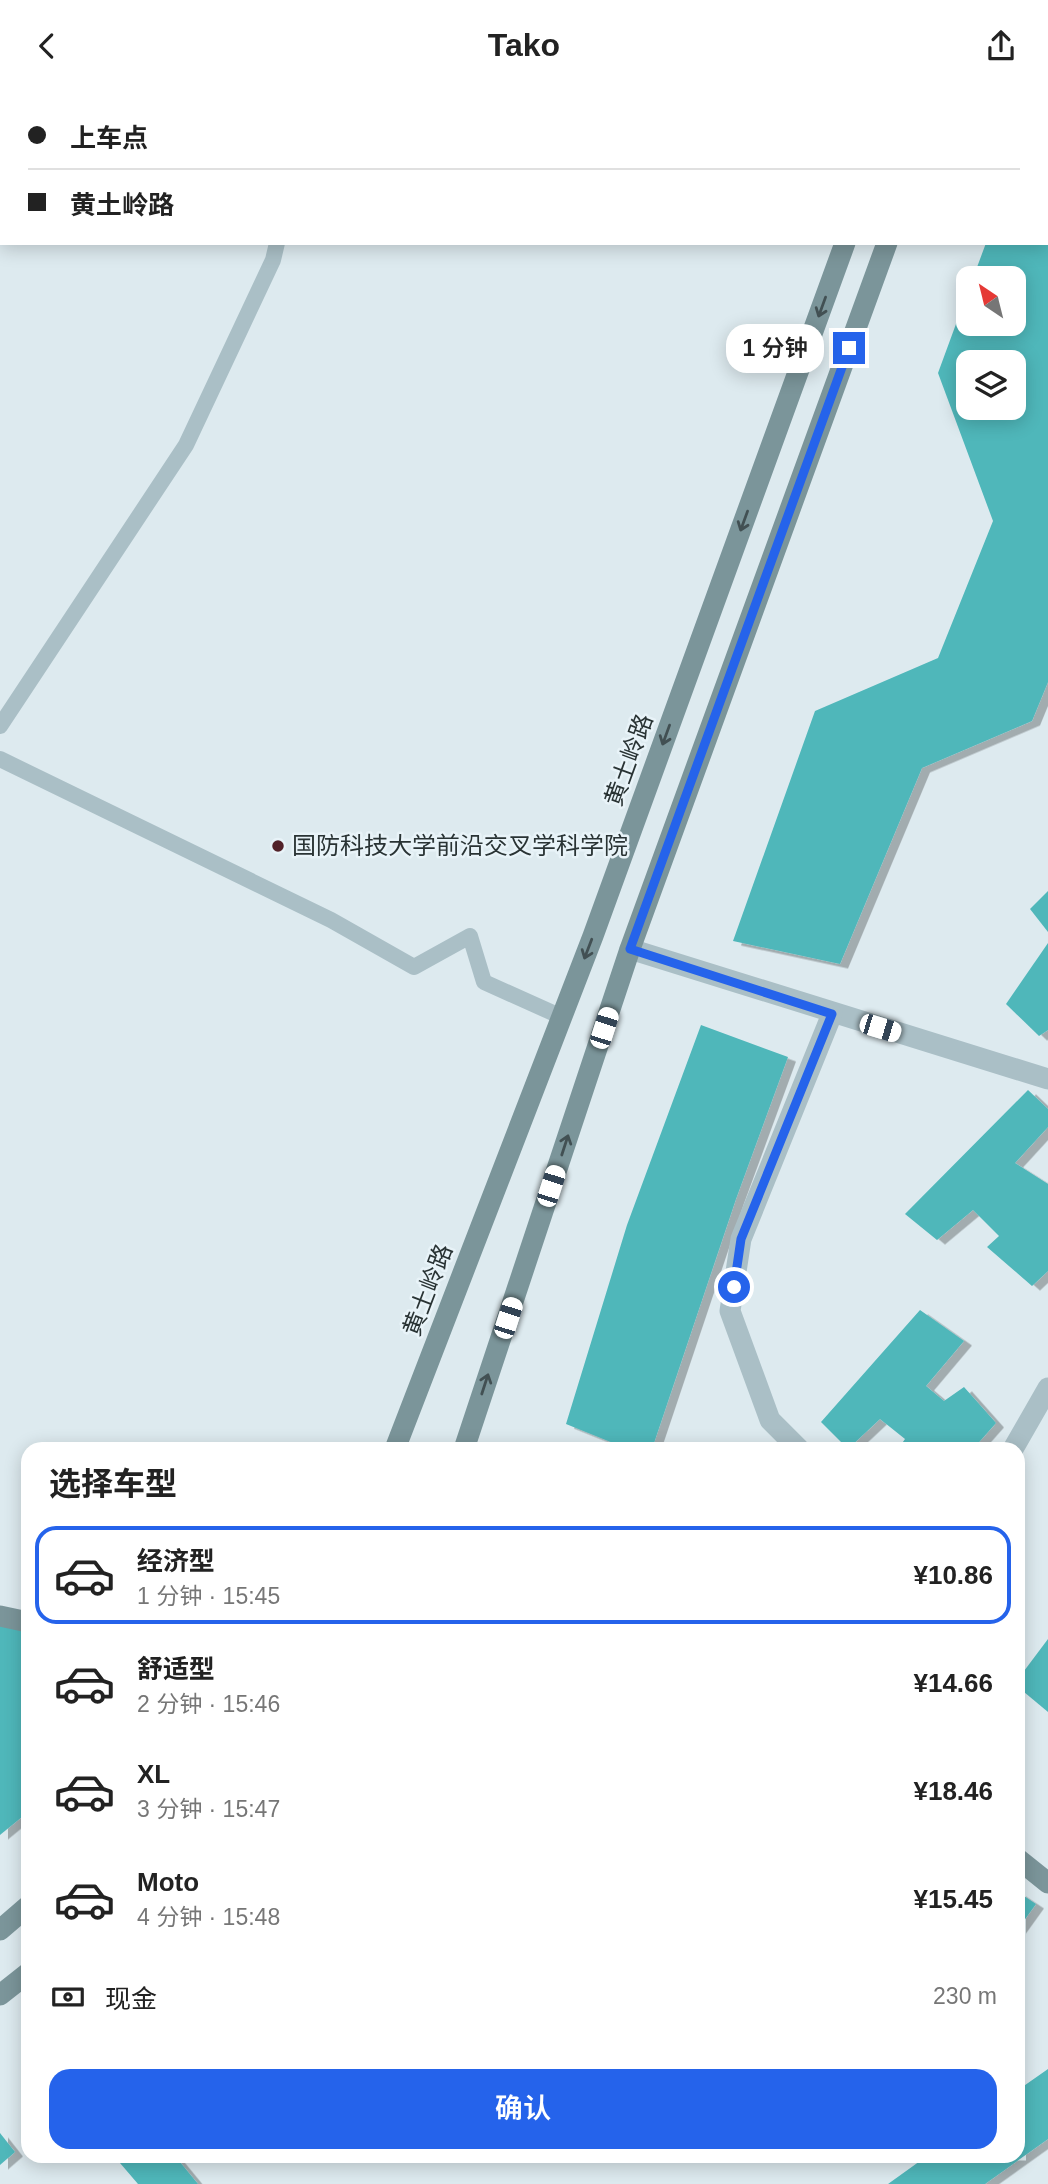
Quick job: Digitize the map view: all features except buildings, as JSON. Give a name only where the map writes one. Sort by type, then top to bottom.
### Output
[{"type":"street","name":"黄土岭路","points":[[398,1442],[562,1017],[844,245]]},
{"type":"street","points":[[466,1442],[630,949],[886,245]]},
{"type":"street","points":[[630,949],[1048,1079]]},
{"type":"street","points":[[792,1442],[770,1420],[730,1311],[741,1239],[832,1014]]},
{"type":"street","points":[[1017,1442],[1048,1388]]},
{"type":"street","points":[[0,1616],[21,1620]]},
{"type":"street","points":[[1025,1865],[1048,1883]]},
{"type":"street","points":[[0,1930],[21,1912]]},
{"type":"street","points":[[0,1996],[21,1979]]},
{"type":"lane","points":[[0,726],[186,445],[273,260],[277,245]]},
{"type":"lane","points":[[0,759],[331,921],[414,967],[470,936],[484,982],[562,1017]]},
{"type":"place","name":"国防科技大学前沿交叉学科学院","points":[[278,846]]},
{"type":"route","points":[[734,1287],[741,1239],[832,1014],[630,949],[849,348]]}]
